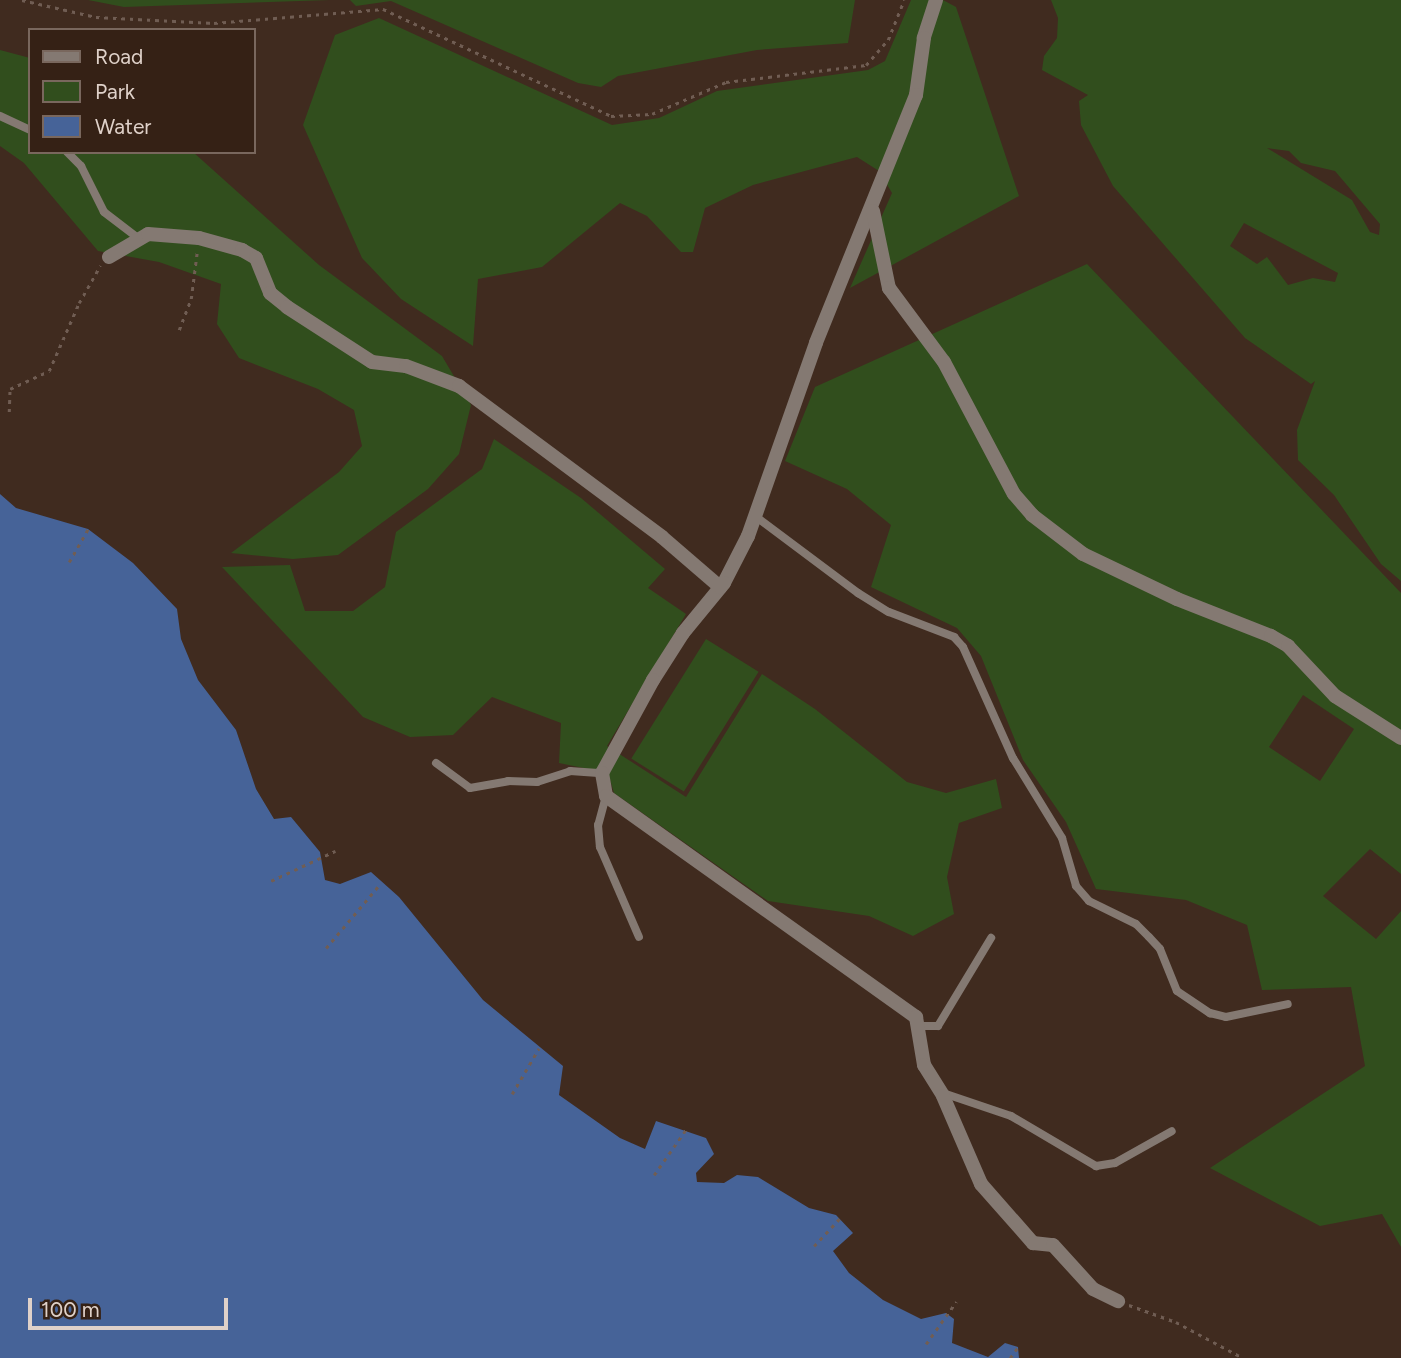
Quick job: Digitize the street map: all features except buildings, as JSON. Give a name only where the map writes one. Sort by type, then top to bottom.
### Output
[{"type":"street","points":[[936,0],[924,38],[916,95],[873,210],[816,343],[735,566],[653,680],[602,773],[606,796],[907,1007],[919,1026],[924,1065],[991,1197],[1033,1243],[1053,1245],[1093,1289],[1118,1301]]},
{"type":"street","points":[[873,210],[889,288],[944,362],[1014,494],[1032,515],[1083,554],[1280,641],[1335,696],[1401,738]]},
{"type":"street","points":[[109,257],[138,238],[163,233],[225,243],[256,258],[270,293],[372,362],[406,366],[459,386],[662,537],[720,587]]},
{"type":"lane","points":[[0,116],[28,129]]},
{"type":"lane","points":[[69,154],[81,166],[104,212],[138,238]]},
{"type":"lane","points":[[755,516],[858,593],[954,638],[963,647],[1013,758],[1062,838],[1076,886],[1089,901],[1136,924],[1154,943],[1177,991],[1210,1013],[1226,1017],[1288,1004]]},
{"type":"lane","points":[[436,763],[470,788],[508,781],[537,782],[570,771],[602,773]]},
{"type":"lane","points":[[606,796],[598,825],[600,847],[639,937]]},
{"type":"lane","points":[[919,1026],[938,1026],[991,938]]},
{"type":"lane","points":[[940,1092],[1011,1116],[1096,1166],[1115,1163],[1172,1131]]},
{"type":"path","points":[[22,0],[96,17],[214,23],[383,9],[611,116],[652,114],[726,82],[866,65],[888,40],[904,0]]},
{"type":"path","points":[[179,330],[191,299],[199,238]]},
{"type":"path","points":[[9,412],[10,389],[49,371],[94,273],[109,257]]},
{"type":"path","points":[[69,562],[88,529]]},
{"type":"path","points":[[271,881],[335,851]]},
{"type":"path","points":[[327,948],[381,883]]},
{"type":"path","points":[[512,1094],[539,1048]]},
{"type":"path","points":[[654,1175],[687,1128]]},
{"type":"path","points":[[814,1246],[841,1219]]},
{"type":"path","points":[[1118,1301],[1176,1322],[1243,1358]]},
{"type":"path","points":[[926,1344],[956,1302]]},
{"type":"path","points":[[1010,1358],[1018,1347]]},
{"type":"green space","points":[[88,0],[330,0],[124,7]]},
{"type":"green space","points":[[350,0],[855,0],[848,43],[757,50],[618,76],[601,87],[578,83],[391,1],[356,6]]},
{"type":"green space","points":[[911,0],[943,0],[956,7],[1019,196],[850,288],[892,193],[879,171],[857,157],[753,185],[705,208],[693,252],[681,252],[647,216],[620,203],[542,267],[478,279],[473,346],[401,299],[362,258],[303,125],[335,35],[379,18],[612,125],[659,118],[717,91],[868,70],[885,61]]},
{"type":"green space","points":[[1051,0],[1401,0],[1401,581],[1381,564],[1334,495],[1298,460],[1297,430],[1315,381],[1311,384],[1245,338],[1113,186],[1081,125],[1079,101],[1088,95],[1042,70],[1044,56],[1057,38],[1058,18]],"holes":[[[1267,148],[1289,151],[1301,163],[1335,171],[1380,224],[1379,235],[1370,232],[1352,200]],[[1244,223],[1338,273],[1335,282],[1313,278],[1288,285],[1267,257],[1257,264],[1230,246]]]},
{"type":"green space","points":[[0,50],[28,57],[28,154],[195,154],[319,265],[442,356],[471,405],[459,454],[428,489],[338,555],[293,559],[231,553],[339,472],[362,446],[354,410],[318,389],[239,358],[217,324],[221,284],[159,262],[98,251],[24,163],[0,146]]},
{"type":"green space","points":[[1087,264],[1401,593],[1401,874],[1370,849],[1323,896],[1376,939],[1401,911],[1401,1247],[1382,1214],[1320,1226],[1210,1168],[1365,1066],[1351,987],[1262,990],[1247,925],[1186,900],[1096,889],[1066,822],[1023,760],[981,656],[957,628],[871,587],[891,525],[847,489],[785,461],[815,387]],"holes":[[[1303,695],[1354,729],[1320,781],[1269,747]]]},
{"type":"green space","points":[[494,439],[581,498],[665,569],[648,588],[686,614],[607,746],[686,797],[762,674],[815,709],[907,782],[946,793],[996,779],[1002,808],[959,823],[947,877],[954,914],[913,936],[869,916],[768,901],[614,793],[608,773],[559,763],[561,723],[492,697],[453,735],[410,737],[363,717],[222,567],[290,565],[305,611],[353,611],[385,587],[396,532],[482,469]]},
{"type":"green space","points":[[706,639],[759,672],[684,791],[631,759]]},
{"type":"water","points":[[0,494],[16,508],[88,529],[133,563],[177,609],[181,639],[198,680],[236,730],[256,789],[274,819],[291,817],[320,852],[325,880],[340,884],[371,872],[399,897],[483,1000],[563,1066],[559,1095],[620,1138],[645,1149],[656,1121],[706,1138],[714,1154],[696,1173],[697,1182],[724,1183],[737,1175],[758,1177],[809,1208],[836,1215],[853,1233],[833,1251],[849,1273],[883,1300],[921,1319],[946,1313],[954,1319],[952,1343],[988,1357],[1005,1343],[1018,1347],[1019,1358],[0,1358]]}]
